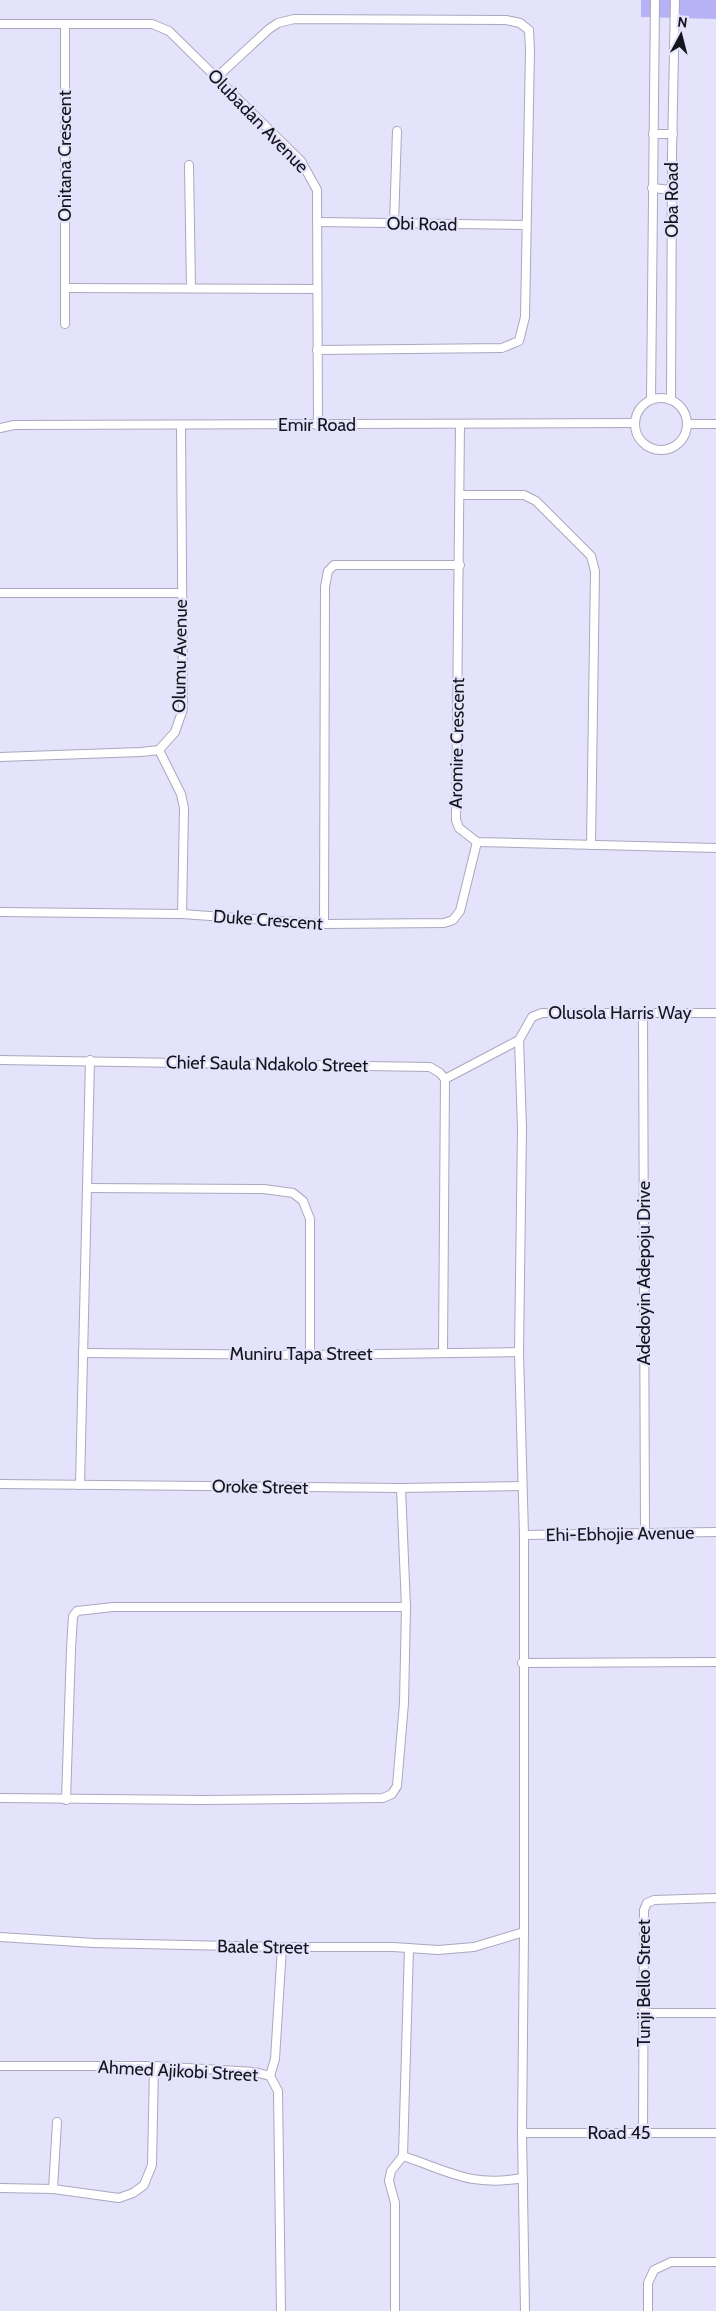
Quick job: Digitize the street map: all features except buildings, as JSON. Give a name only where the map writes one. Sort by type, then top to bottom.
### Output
[{"type":"street","points":[[651,400],[655,0]]},
{"type":"street","name":"Oba Road","points":[[671,400],[675,0]]},
{"type":"street","points":[[217,77],[269,29],[278,23],[294,20],[506,20],[520,23],[529,30],[525,316],[520,341],[502,348],[317,350]]},
{"type":"street","name":"Olubadan Avenue","points":[[0,24],[152,24],[169,31],[301,161],[317,190],[318,426]]},
{"type":"street","name":"Onitana Crescent","points":[[65,25],[65,324]]},
{"type":"street","points":[[394,224],[397,131]]},
{"type":"street","points":[[653,134],[673,134]]},
{"type":"street","points":[[189,165],[190,288]]},
{"type":"street","points":[[652,188],[672,190]]},
{"type":"street","name":"Obi Road","points":[[317,222],[526,225]]},
{"type":"street","points":[[65,288],[317,289]]},
{"type":"street","points":[[664,398],[671,400],[683,410],[687,424],[686,432],[676,446],[661,450],[645,445],[639,439],[635,423],[639,410],[651,400],[664,398]]},
{"type":"street","name":"Emir Road","points":[[0,428],[14,425],[318,426],[635,423]]},
{"type":"street","name":"Aromire Crescent","points":[[460,424],[456,820],[459,828],[477,842]]},
{"type":"street","points":[[687,424],[716,424]]},
{"type":"street","name":"Olumu Avenue","points":[[159,750],[176,732],[183,709],[180,426]]},
{"type":"street","points":[[460,495],[524,495],[547,510],[592,556],[595,571],[595,588],[591,845]]},
{"type":"street","points":[[324,924],[325,587],[328,571],[334,565],[460,565]]},
{"type":"street","points":[[0,593],[181,593]]},
{"type":"street","points":[[0,756],[159,750],[182,794],[184,808],[182,914]]},
{"type":"street","points":[[477,842],[716,848]]},
{"type":"street","name":"Duke Crescent","points":[[0,912],[182,914],[324,924],[444,923],[452,920],[460,911],[477,842]]},
{"type":"street","name":"Olusola Harris Way","points":[[519,1040],[532,1017],[542,1013],[716,1013]]},
{"type":"street","name":"Adedoyin Adepoju Drive","points":[[643,1013],[645,1533]]},
{"type":"street","points":[[443,1354],[445,1079],[519,1040],[522,1128],[519,1352],[521,1486],[524,1535],[522,1663],[524,1932],[522,2178],[525,2311]]},
{"type":"street","name":"Chief Saula Ndakolo Street","points":[[0,1060],[90,1060],[430,1068],[440,1073],[445,1079]]},
{"type":"street","points":[[80,1485],[90,1060]]},
{"type":"street","points":[[87,1188],[242,1188],[294,1193],[303,1201],[310,1219],[310,1355]]},
{"type":"street","name":"Muniru Tapa Street","points":[[83,1353],[310,1355],[519,1352]]},
{"type":"street","name":"Oroke Street","points":[[0,1484],[401,1488],[521,1486]]},
{"type":"street","points":[[0,1798],[66,1800],[383,1798],[392,1794],[397,1786],[404,1703],[406,1607],[401,1488]]},
{"type":"street","name":"Ehi-Ebhojie Avenue","points":[[524,1535],[716,1532]]},
{"type":"street","points":[[66,1800],[71,1649],[74,1616],[77,1611],[113,1607],[406,1607]]},
{"type":"street","points":[[522,1663],[716,1662]]},
{"type":"street","name":"Tunji Bello Street","points":[[643,2133],[643,1921],[646,1906],[654,1900],[716,1898]]},
{"type":"street","name":"Baale Street","points":[[0,1938],[94,1944],[438,1950],[474,1947],[524,1932]]},
{"type":"street","points":[[270,2076],[275,2059],[282,1947]]},
{"type":"street","points":[[395,2311],[395,2203],[389,2181],[391,2171],[403,2156],[409,1948]]},
{"type":"street","points":[[644,2013],[716,2014]]},
{"type":"street","name":"Ahmed Ajikobi Street","points":[[0,2066],[154,2066],[255,2072],[270,2076],[278,2091],[281,2311]]},
{"type":"street","points":[[0,2188],[53,2190],[119,2198],[134,2193],[144,2185],[152,2165],[154,2066]]},
{"type":"street","points":[[53,2190],[57,2122]]},
{"type":"street","name":"Road 45","points":[[522,2133],[716,2133]]},
{"type":"street","points":[[403,2156],[466,2179],[506,2181],[522,2178]]},
{"type":"street","points":[[648,2311],[648,2284],[654,2270],[662,2264],[671,2262],[716,2262]]},
{"type":"shaded area","points":[[641,0],[716,0],[716,19],[641,17]]}]
